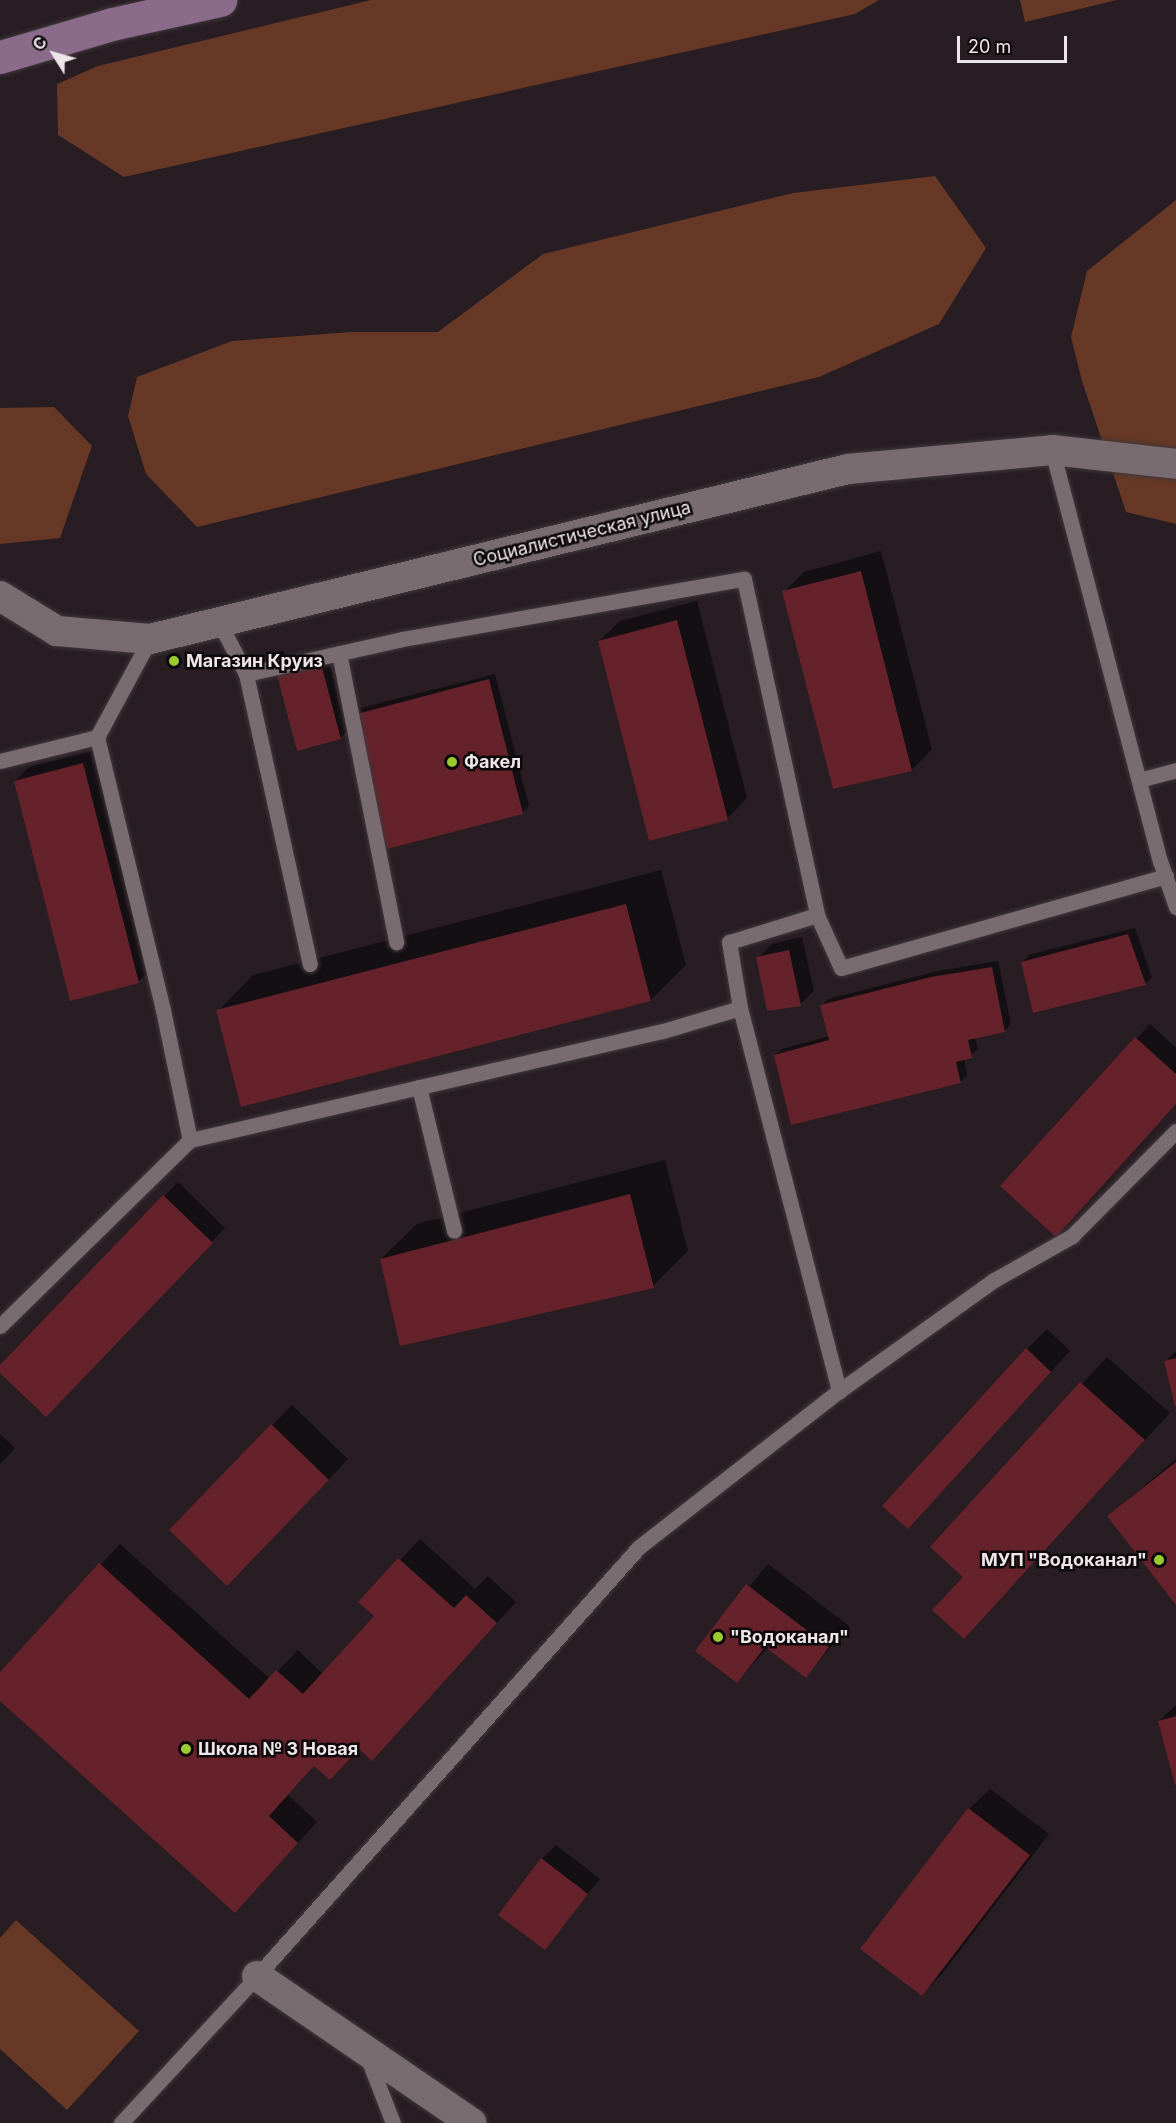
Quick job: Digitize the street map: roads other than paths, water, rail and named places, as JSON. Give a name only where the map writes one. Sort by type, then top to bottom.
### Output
[{"type":"street","points":[[0,57],[112,24],[220,0]]},
{"type":"street","name":"Социалистическая улица","points":[[0,596],[57,631],[150,639],[848,469],[1052,450],[1176,464]]},
{"type":"street","points":[[257,1976],[472,2123]]},
{"type":"lane","points":[[1052,450],[1138,780],[1176,904]]},
{"type":"lane","points":[[246,674],[339,653],[744,579],[817,915],[841,968],[1166,876]]},
{"type":"lane","points":[[219,622],[246,674],[310,964]]},
{"type":"lane","points":[[150,639],[97,738],[163,1010],[190,1140]]},
{"type":"lane","points":[[339,653],[396,942]]},
{"type":"lane","points":[[0,761],[97,738]]},
{"type":"lane","points":[[1138,780],[1176,770]]},
{"type":"lane","points":[[817,915],[729,942],[741,1008],[839,1390]]},
{"type":"lane","points":[[0,1326],[190,1140],[663,1031],[741,1008]]},
{"type":"lane","points":[[419,1088],[454,1231]]},
{"type":"lane","points":[[121,2123],[257,1976],[639,1547],[839,1390],[994,1280],[1072,1236],[1176,1131]]},
{"type":"lane","points":[[365,2050],[393,2123]]},
{"type":"place","name":"Магазин Круиз","points":[[174,661]]},
{"type":"place","name":"Факел","points":[[452,762]]},
{"type":"place","name":"МУП \"Водоканал\"","points":[[1159,1560]]},
{"type":"place","name":"\"Водоканал\"","points":[[718,1637]]},
{"type":"place","name":"Школа № 3 Новая","points":[[186,1749]]}]
